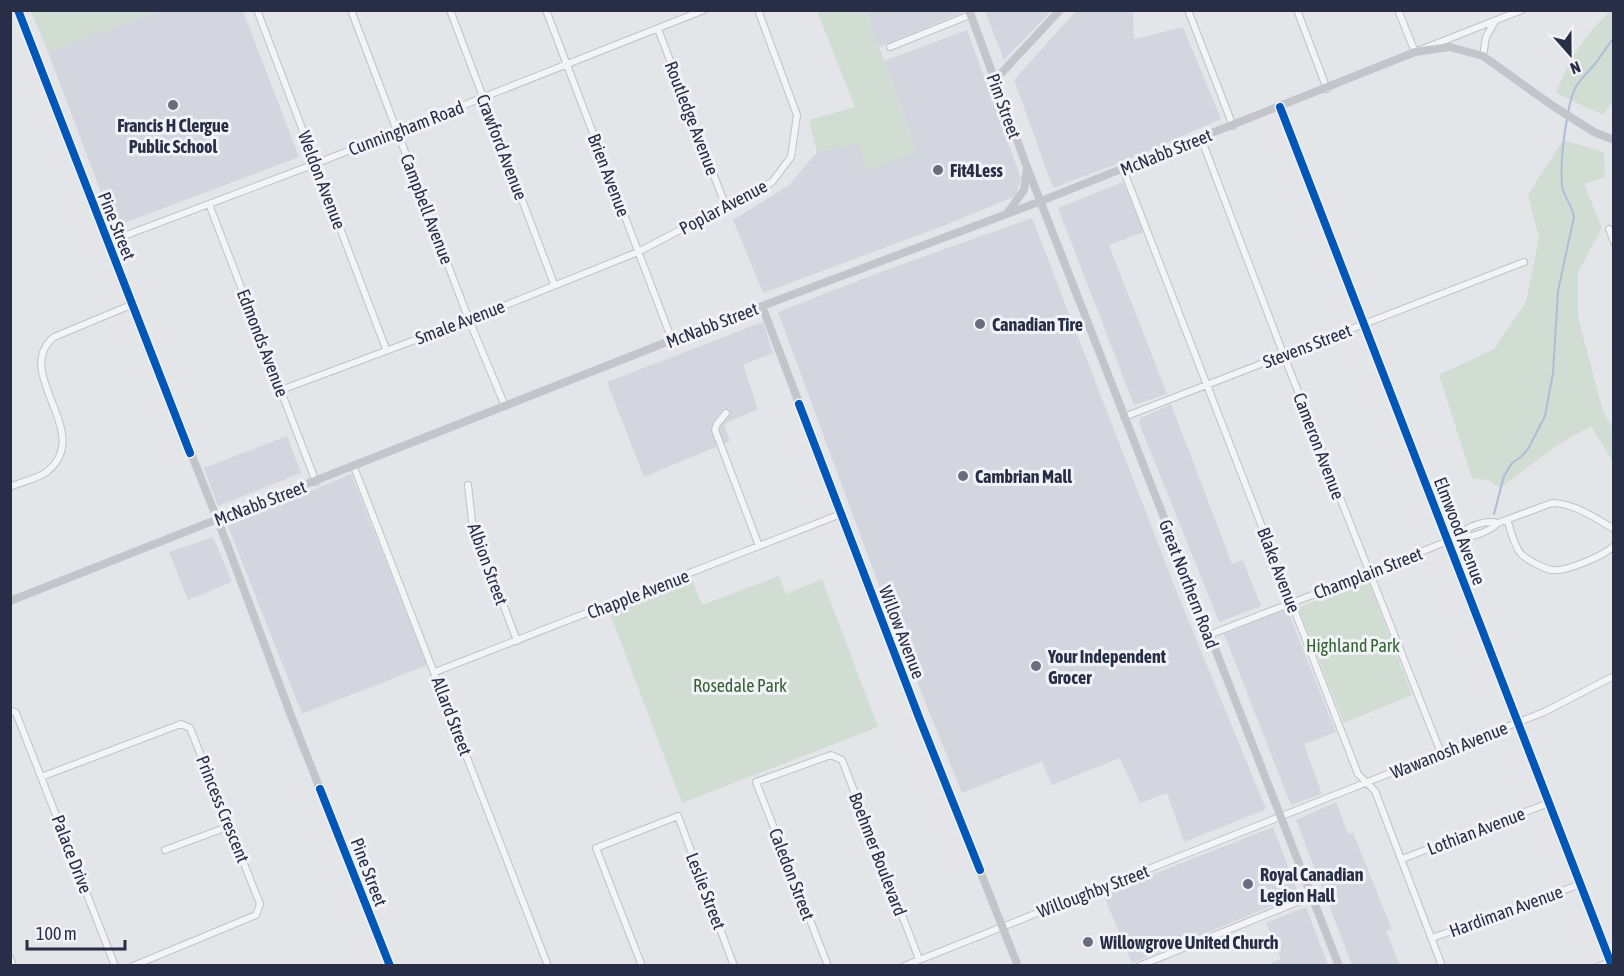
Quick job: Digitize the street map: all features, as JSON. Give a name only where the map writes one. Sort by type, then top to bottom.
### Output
[{"type":"main road","name":"Pine Street","points":[[18,10],[390,966]]},
{"type":"main road","points":[[995,80],[1060,10]]},
{"type":"main road","name":"Pim Street","points":[[970,13],[1041,201]]},
{"type":"main road","name":"McNabb Street","points":[[10,601],[672,340],[1123,169],[1415,52],[1450,47],[1483,56],[1586,127],[1614,140]]},
{"type":"main road","points":[[1006,214],[1024,190],[1027,167]]},
{"type":"main road","name":"Great Northern Road","points":[[1041,201],[1340,966]]},
{"type":"main road","name":"Willow Avenue","points":[[762,306],[920,720],[1018,966]]},
{"type":"street","name":"Weldon Avenue","points":[[257,10],[386,349]]},
{"type":"street","name":"Campbell Avenue","points":[[351,10],[469,320],[505,406]]},
{"type":"street","name":"Crawford Avenue","points":[[450,10],[554,284]]},
{"type":"street","name":"Brien Avenue","points":[[546,10],[672,340]]},
{"type":"street","name":"Cunningham Road","points":[[108,242],[315,164],[704,10]]},
{"type":"street","name":"Poplar Avenue","points":[[638,252],[772,182],[791,157],[797,115],[758,10]]},
{"type":"street","points":[[1188,10],[1233,126]]},
{"type":"street","points":[[1297,10],[1327,89]]},
{"type":"street","points":[[1398,10],[1415,52]]},
{"type":"street","name":"McNabb Street","points":[[1415,52],[1495,20],[1504,13],[1522,10]]},
{"type":"street","points":[[890,48],[970,13]]},
{"type":"street","points":[[1483,56],[1486,37],[1495,20]]},
{"type":"street","name":"Routledge Avenue","points":[[658,29],[726,207]]},
{"type":"street","name":"Elmwood Avenue","points":[[1280,107],[1611,964]]},
{"type":"street","name":"Cameron Avenue","points":[[1201,138],[1284,356],[1441,753]]},
{"type":"street","name":"Blake Avenue","points":[[1123,169],[1358,774],[1375,791],[1442,966]]},
{"type":"street","name":"Edmonds Avenue","points":[[209,204],[316,482]]},
{"type":"street","points":[[1609,229],[1614,242]]},
{"type":"street","name":"Smale Avenue","points":[[281,390],[469,320],[638,252]]},
{"type":"street","name":"Stevens Street","points":[[1124,417],[1524,262]]},
{"type":"street","points":[[10,487],[44,474],[59,456],[64,441],[60,423],[44,381],[41,363],[46,343],[54,337],[132,305]]},
{"type":"street","points":[[726,413],[715,430],[759,546]]},
{"type":"street","name":"Allard Street","points":[[354,467],[548,966]]},
{"type":"street","name":"Albion Street","points":[[468,485],[472,521],[517,641]]},
{"type":"street","name":"Champlain Street","points":[[1209,634],[1460,536],[1468,537],[1493,528],[1498,523],[1552,503],[1560,503],[1599,519],[1614,529]]},
{"type":"street","name":"Chapple Avenue","points":[[435,672],[841,514]]},
{"type":"street","points":[[1507,520],[1523,556],[1550,570],[1563,570],[1607,552],[1614,546]]},
{"type":"street","name":"Wawanosh Avenue","points":[[1282,817],[1544,712],[1614,676]]},
{"type":"street","name":"Palace Drive","points":[[10,710],[16,714],[115,966]]},
{"type":"street","name":"Princess Crescent","points":[[41,777],[181,724],[190,728],[260,904],[256,915],[133,966]]},
{"type":"street","name":"Boehmer Boulevard","points":[[756,782],[831,755],[842,760],[919,959]]},
{"type":"street","name":"Caledon Street","points":[[756,782],[828,966]]},
{"type":"street","name":"Lothian Avenue","points":[[1402,860],[1550,803]]},
{"type":"street","name":"Leslie Street","points":[[642,966],[596,848],[678,816],[734,966]]},
{"type":"street","name":"Willoughby Street","points":[[904,966],[1282,817]]},
{"type":"street","points":[[165,850],[230,826]]},
{"type":"street","name":"Hardiman Avenue","points":[[1432,938],[1581,884]]},
{"type":"street","points":[[1139,966],[1312,896]]},
{"type":"street","points":[[10,958],[13,966]]},
{"type":"street","points":[[1599,966],[1611,964]]},
{"type":"shaded area","points":[[961,10],[962,13],[879,47],[866,11]]},
{"type":"shaded area","name":"Francis H Clergue Public School","points":[[159,11],[243,11],[299,157],[114,227],[48,52]]},
{"type":"shaded area","points":[[985,11],[1051,11],[1004,60]]},
{"type":"shaded area","points":[[1076,11],[1133,11],[1134,39],[1183,27],[1221,119],[1135,157],[1053,188],[1014,80]]},
{"type":"shaded area","points":[[967,30],[1021,178],[1016,196],[943,226],[763,293],[733,220],[789,185],[817,152],[858,143],[917,153],[884,61]]},
{"type":"shaded area","points":[[1123,182],[1144,232],[1109,245],[1167,394],[1134,405],[1058,208]]},
{"type":"shaded area","points":[[1032,218],[1178,595],[1266,809],[1184,842],[1167,793],[1140,803],[1120,758],[1052,785],[1042,761],[962,793],[885,602],[778,312],[886,270]]},
{"type":"shaded area","points":[[763,322],[773,353],[743,365],[758,409],[724,424],[730,441],[644,477],[607,382]]},
{"type":"shaded area","points":[[1171,404],[1232,564],[1243,560],[1261,606],[1219,622],[1139,423],[1141,418]]},
{"type":"shaded area","points":[[287,436],[301,473],[218,506],[204,468]]},
{"type":"shaded area","points":[[351,474],[427,665],[302,714],[228,526]]},
{"type":"shaded area","points":[[213,537],[232,582],[188,600],[169,552]]},
{"type":"shaded area","points":[[1287,609],[1336,732],[1304,744],[1322,794],[1291,805],[1224,634]]},
{"type":"shaded area","points":[[1336,802],[1348,834],[1353,833],[1392,929],[1386,931],[1400,965],[1352,965],[1296,820]]},
{"type":"shaded area","points":[[1273,827],[1299,895],[1132,963],[1103,894]]},
{"type":"shaded area","points":[[1306,907],[1328,965],[1267,965],[1281,959],[1266,923]]},
{"type":"green space","points":[[31,11],[159,11],[48,52]]},
{"type":"green space","points":[[817,11],[866,11],[917,153],[866,171],[858,143],[817,152],[809,120],[855,107]]},
{"type":"green space","points":[[1611,11],[1614,11],[1613,100],[1603,115],[1556,93],[1578,48]]},
{"type":"green space","points":[[1563,140],[1604,152],[1605,177],[1584,184],[1602,228],[1578,272],[1578,317],[1603,411],[1613,429],[1613,462],[1591,426],[1556,446],[1500,488],[1488,480],[1472,478],[1439,375],[1494,349],[1526,302],[1539,238],[1528,195]]},
{"type":"green space","name":"Rosedale Park","points":[[779,576],[786,594],[822,579],[878,727],[682,803],[610,614],[692,579],[702,605]]},
{"type":"green space","name":"Highland Park","points":[[1368,580],[1412,695],[1344,723],[1298,608]]},
{"type":"waterway","points":[[1568,113],[1576,86],[1614,38]]},
{"type":"waterway","points":[[1494,514],[1504,476],[1512,463],[1528,449],[1545,416],[1553,373],[1558,291],[1574,217],[1562,186],[1562,152],[1567,119]]},
{"type":"cycle path","points":[[18,10],[190,453]]},
{"type":"cycle path","points":[[1280,107],[1612,966]]},
{"type":"cycle path","points":[[799,404],[980,870]]},
{"type":"cycle path","points":[[320,789],[390,966]]},
{"type":"place","name":"Francis H Clergue Public School","points":[[173,105]]},
{"type":"place","name":"Fit4Less","points":[[938,170]]},
{"type":"place","name":"Canadian Tire","points":[[980,324]]},
{"type":"place","name":"Cambrian Mall","points":[[963,476]]},
{"type":"place","name":"Your Independent Grocer","points":[[1036,666]]},
{"type":"place","name":"Royal Canadian Legion Hall","points":[[1248,884]]},
{"type":"place","name":"Willowgrove United Church","points":[[1088,942]]}]
